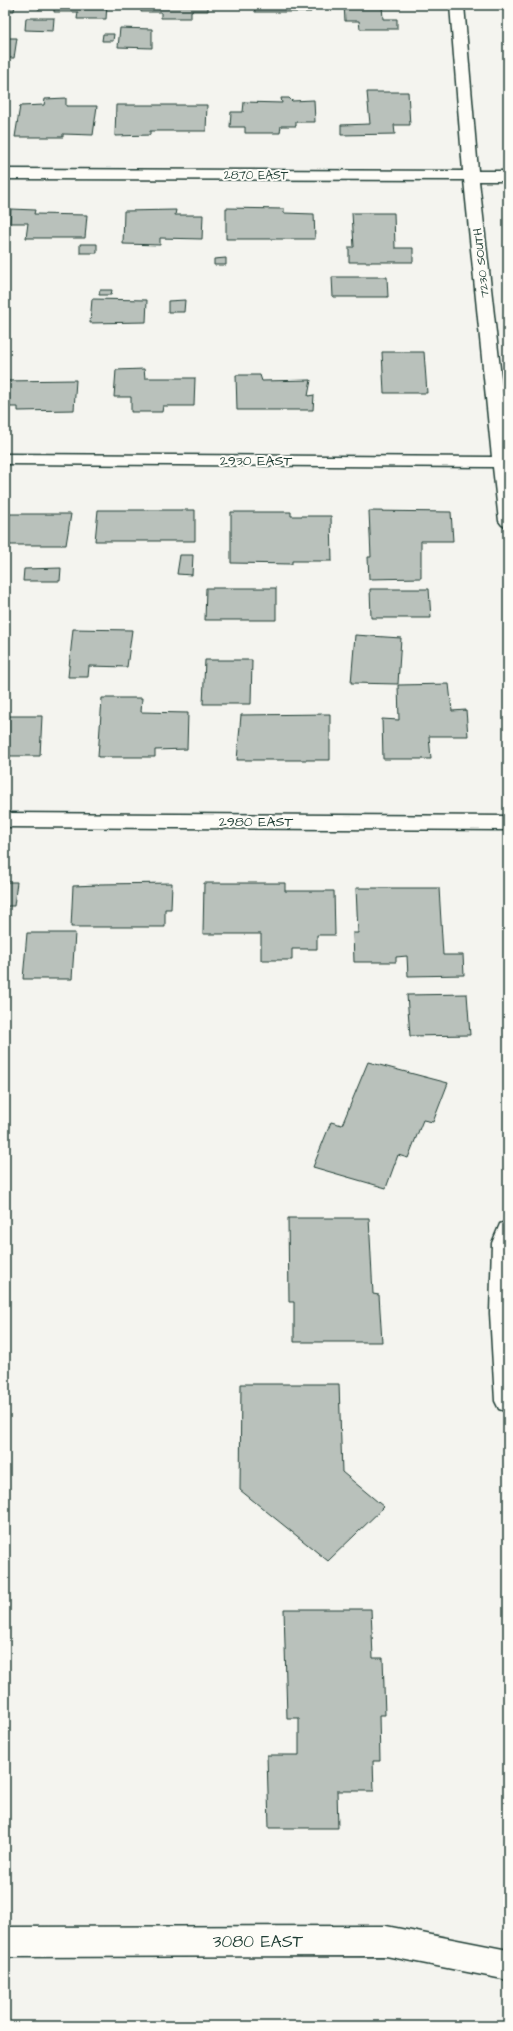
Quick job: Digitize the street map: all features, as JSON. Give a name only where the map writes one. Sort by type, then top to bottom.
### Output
[{"type":"street","name":"7230 SOUTH","points":[[457,5],[471,176],[505,462],[508,521]]},
{"type":"street","name":"2870 EAST","points":[[5,174],[508,176]]},
{"type":"street","name":"2930 EAST","points":[[5,459],[505,462]]},
{"type":"street","name":"2980 EAST","points":[[5,820],[508,823]]},
{"type":"street","points":[[508,1231],[504,1243],[502,1313],[508,1401]]},
{"type":"street","name":"3080 EAST","points":[[5,1942],[386,1941],[508,1965]]},
{"type":"building","points":[[5,5],[15,5],[14,11],[5,11]]},
{"type":"building","points":[[38,5],[107,5],[106,19],[77,19],[78,12],[54,12],[54,9],[38,9]]},
{"type":"building","points":[[141,5],[208,5],[208,11],[191,11],[191,18],[161,18],[161,12],[141,12]]},
{"type":"building","points":[[241,5],[310,5],[311,12],[255,12],[254,6]]},
{"type":"building","points":[[344,5],[382,5],[383,19],[397,19],[397,29],[360,29],[359,21],[345,21]]},
{"type":"building","points":[[26,18],[54,18],[53,31],[25,30]]},
{"type":"building","points":[[120,28],[152,29],[152,48],[118,47]]},
{"type":"building","points":[[103,34],[114,34],[113,41],[102,41]]},
{"type":"building","points":[[5,38],[17,38],[14,58],[5,58]]},
{"type":"building","points":[[367,92],[408,92],[410,125],[394,125],[395,134],[341,135],[341,125],[370,124]]},
{"type":"building","points":[[66,98],[66,106],[97,106],[93,135],[63,134],[63,137],[15,137],[20,106],[44,105],[45,99]]},
{"type":"building","points":[[281,98],[289,98],[292,101],[314,100],[315,122],[296,122],[296,126],[281,126],[280,133],[245,133],[245,127],[230,127],[231,112],[243,112],[244,102],[282,103]]},
{"type":"building","points":[[116,105],[207,105],[206,131],[150,131],[150,135],[115,136]]},
{"type":"building","points":[[226,208],[284,209],[284,213],[314,214],[315,239],[226,239]]},
{"type":"building","points":[[11,209],[35,210],[34,214],[87,215],[85,238],[26,238],[28,223],[10,223]]},
{"type":"building","points":[[176,210],[175,215],[203,215],[202,239],[160,238],[160,245],[123,244],[124,211]]},
{"type":"building","points":[[352,213],[394,213],[395,248],[413,248],[413,262],[349,262],[349,247],[354,247]]},
{"type":"building","points":[[80,244],[97,244],[97,253],[80,253]]},
{"type":"building","points":[[226,258],[226,265],[214,265],[214,259]]},
{"type":"building","points":[[332,277],[387,277],[388,297],[333,297]]},
{"type":"building","points":[[100,290],[112,290],[111,295],[99,295]]},
{"type":"building","points":[[92,299],[147,300],[146,322],[90,323]]},
{"type":"building","points":[[185,300],[184,312],[168,312],[168,301]]},
{"type":"building","points":[[382,352],[424,352],[427,393],[384,393]]},
{"type":"building","points":[[144,369],[145,378],[195,378],[194,406],[163,406],[162,412],[131,412],[131,397],[114,397],[116,370]]},
{"type":"building","points":[[236,375],[260,375],[262,381],[311,380],[308,396],[314,395],[313,410],[237,410]]},
{"type":"building","points":[[76,380],[74,410],[18,411],[18,407],[5,407],[5,381]]},
{"type":"building","points":[[98,510],[195,510],[195,541],[95,541]]},
{"type":"building","points":[[5,511],[7,514],[71,514],[66,545],[5,545]]},
{"type":"building","points":[[369,511],[451,512],[453,541],[421,541],[421,578],[369,579],[368,557],[371,557]]},
{"type":"building","points":[[231,512],[291,512],[291,516],[331,516],[332,561],[292,561],[292,564],[231,563]]},
{"type":"building","points":[[180,555],[193,555],[192,575],[177,574]]},
{"type":"building","points":[[61,568],[60,581],[23,581],[24,569]]},
{"type":"building","points":[[206,588],[276,588],[276,620],[205,620]]},
{"type":"building","points":[[370,589],[429,589],[431,618],[371,618]]},
{"type":"building","points":[[73,629],[132,630],[127,667],[89,666],[88,677],[68,677]]},
{"type":"building","points":[[355,635],[401,638],[398,684],[351,683]]},
{"type":"building","points":[[205,660],[252,660],[251,704],[203,704]]},
{"type":"building","points":[[449,684],[452,711],[466,710],[468,736],[429,736],[431,759],[383,759],[382,719],[399,720],[398,685]]},
{"type":"building","points":[[102,698],[142,698],[141,712],[188,713],[187,749],[155,750],[155,757],[98,757]]},
{"type":"building","points":[[330,714],[330,760],[237,760],[241,715]]},
{"type":"building","points":[[5,716],[42,716],[40,756],[5,756]]},
{"type":"building","points":[[5,882],[17,882],[14,906],[8,906],[5,926]]},
{"type":"building","points":[[172,883],[171,909],[165,909],[165,927],[71,927],[73,886],[99,884]]},
{"type":"building","points":[[204,883],[285,883],[285,891],[334,891],[335,935],[317,935],[317,949],[292,949],[292,960],[261,960],[261,934],[203,934]]},
{"type":"building","points":[[356,888],[439,888],[443,955],[463,955],[464,975],[408,976],[407,956],[396,957],[396,962],[354,962],[353,933],[358,933]]},
{"type":"building","points":[[27,933],[75,933],[72,979],[23,979]]},
{"type":"building","points":[[467,994],[470,1035],[410,1036],[407,995]]},
{"type":"building","points":[[368,1062],[448,1083],[433,1122],[423,1120],[408,1158],[398,1155],[386,1188],[313,1167],[331,1122],[342,1125]]},
{"type":"building","points":[[288,1218],[369,1218],[373,1294],[379,1295],[382,1342],[294,1342],[294,1302],[289,1302]]},
{"type":"building","points":[[241,1384],[339,1384],[342,1472],[384,1507],[328,1561],[240,1490]]},
{"type":"building","points":[[284,1609],[371,1609],[373,1658],[383,1658],[385,1715],[379,1715],[380,1761],[373,1761],[374,1791],[337,1791],[338,1828],[269,1828],[267,1755],[299,1755],[299,1718],[287,1718]]}]
